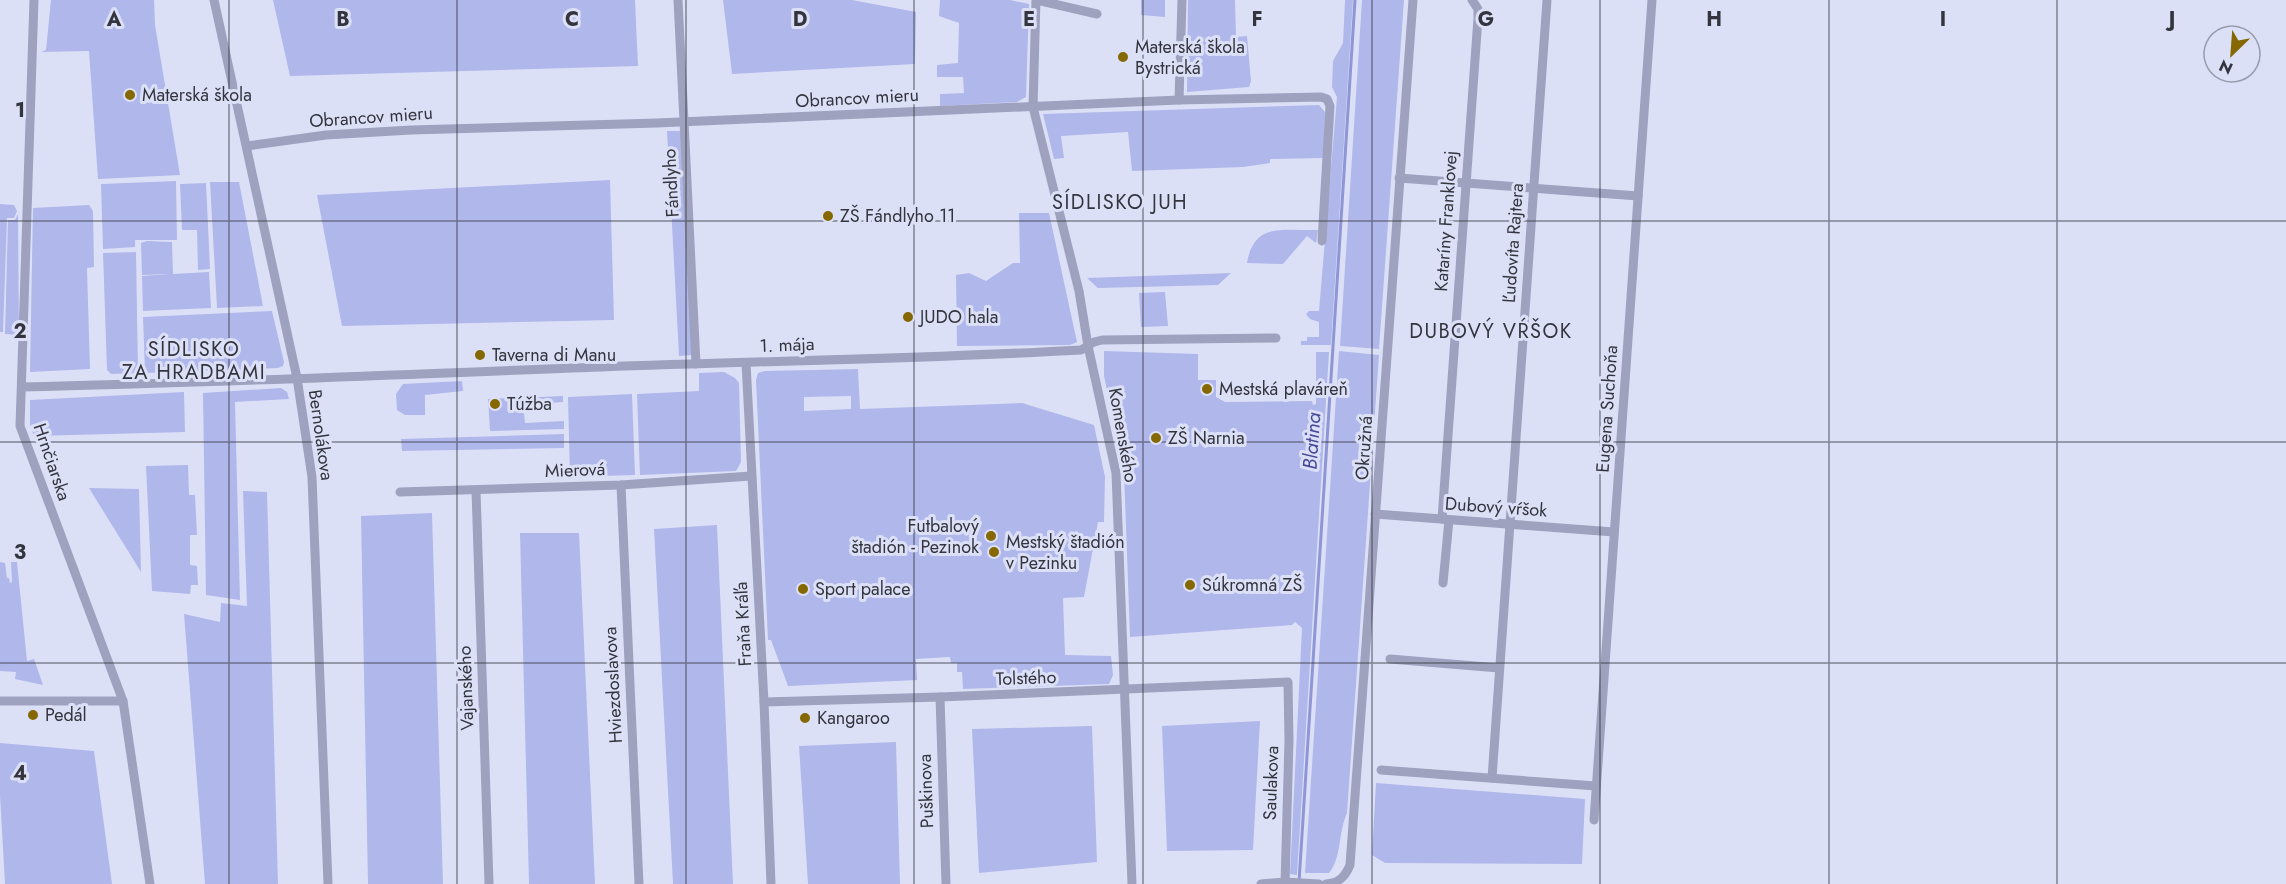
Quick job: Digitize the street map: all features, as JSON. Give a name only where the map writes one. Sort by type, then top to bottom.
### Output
[{"type":"street","name":"Hrnčiarska","points":[[34,0],[20,426],[123,701],[150,884]]},
{"type":"street","name":"Bernolákova","points":[[214,0],[297,378],[312,477],[328,884]]},
{"type":"street","name":"Fándlyho","points":[[678,0],[696,364]]},
{"type":"street","points":[[1036,0],[1097,14]]},
{"type":"street","name":"Komenského","points":[[1036,0],[1033,107],[1079,291],[1088,346],[1116,473],[1132,884]]},
{"type":"street","points":[[1179,100],[1182,0]]},
{"type":"street","name":"Okružná","points":[[1326,884],[1334,884],[1341,880],[1350,865],[1413,0]]},
{"type":"street","name":"Kataríny Franklovej","points":[[1443,583],[1465,183],[1478,18],[1478,9],[1472,0]]},
{"type":"street","name":"Ľudovíta Rajtera","points":[[1492,778],[1547,0]]},
{"type":"street","name":"Eugena Suchoňa","points":[[1594,820],[1652,0]]},
{"type":"street","name":"Obrancov mieru","points":[[247,146],[326,135],[411,130],[685,122],[1179,100],[1321,97],[1327,99],[1330,106],[1322,241]]},
{"type":"street","points":[[1399,178],[1638,196]]},
{"type":"street","name":"1. mája","points":[[22,387],[190,384],[297,378],[1030,353],[1081,350],[1102,340],[1276,338]]},
{"type":"street","name":"Fraňa Kráľa","points":[[746,363],[771,884]]},
{"type":"street","name":"Mierová","points":[[400,492],[621,485],[751,476]]},
{"type":"street","name":"Hviezdoslavova","points":[[621,485],[639,884]]},
{"type":"street","name":"Vajanského","points":[[476,491],[489,884]]},
{"type":"street","name":"Dubový vŕšok","points":[[1376,514],[1614,532]]},
{"type":"street","points":[[1390,659],[1499,668]]},
{"type":"street","name":"Tolstého","points":[[764,702],[1288,682]]},
{"type":"street","name":"Saulakova","points":[[1287,883],[1288,682]]},
{"type":"street","name":"Puškinova","points":[[940,697],[946,884]]},
{"type":"street","points":[[0,700],[123,701]]},
{"type":"street","points":[[1381,770],[1596,786]]},
{"type":"street","points":[[1261,884],[1313,884]]},
{"type":"shaded area","points":[[51,0],[154,0],[155,25],[180,175],[98,179],[89,51],[41,52],[46,50]]},
{"type":"shaded area","points":[[273,0],[635,0],[638,66],[290,76]]},
{"type":"shaded area","points":[[723,0],[852,0],[916,12],[915,64],[732,74]]},
{"type":"shaded area","points":[[940,0],[1010,0],[1029,4],[1026,97],[1017,102],[940,106],[940,94],[964,93],[963,77],[937,77],[937,65],[958,63],[959,23],[939,16]]},
{"type":"shaded area","points":[[1141,0],[1165,0],[1165,17],[1141,15]]},
{"type":"shaded area","points":[[1188,0],[1235,0],[1236,37],[1247,36],[1251,81],[1249,87],[1187,92]]},
{"type":"shaded area","points":[[1345,0],[1353,0],[1331,345],[1301,345],[1301,341],[1307,341],[1307,337],[1319,337],[1319,322],[1310,319],[1306,314],[1309,311],[1319,311],[1337,97],[1332,87],[1333,61],[1343,43]]},
{"type":"shaded area","points":[[1362,0],[1404,0],[1379,349],[1340,346]]},
{"type":"shaded area","points":[[1319,105],[1325,112],[1324,158],[1270,159],[1270,163],[1243,167],[1132,171],[1128,132],[1061,136],[1064,158],[1054,159],[1043,114]]},
{"type":"shaded area","points":[[667,131],[681,131],[692,355],[679,356]]},
{"type":"shaded area","points":[[610,180],[614,320],[342,326],[317,195]]},
{"type":"shaded area","points":[[176,181],[177,240],[135,240],[135,247],[103,249],[101,184]]},
{"type":"shaded area","points":[[210,182],[239,182],[263,306],[217,308]]},
{"type":"shaded area","points":[[206,183],[210,269],[198,270],[197,230],[182,230],[180,184]]},
{"type":"shaded area","points":[[0,204],[14,205],[17,211],[14,218],[7,218],[3,332],[0,332]]},
{"type":"shaded area","points":[[89,205],[93,211],[94,267],[87,268],[90,369],[30,372],[33,208]]},
{"type":"shaded area","points":[[1019,213],[1049,213],[1077,342],[1070,345],[957,346],[956,275],[969,273],[986,281],[1013,263],[1020,263]]},
{"type":"shaded area","points":[[18,214],[19,335],[5,334],[8,220],[15,220]]},
{"type":"shaded area","points":[[1282,230],[1318,230],[1316,243],[1307,236],[1283,264],[1247,263],[1256,240],[1264,234]]},
{"type":"shaded area","points":[[147,241],[172,242],[173,274],[209,272],[211,308],[143,311],[142,276],[170,274],[142,275],[141,243]]},
{"type":"shaded area","points":[[136,252],[138,373],[111,374],[107,370],[103,253]]},
{"type":"shaded area","points":[[1231,273],[1218,285],[1098,288],[1087,278]]},
{"type":"shaded area","points":[[1165,292],[1168,326],[1141,327],[1139,293]]},
{"type":"shaded area","points":[[272,311],[283,366],[145,373],[143,317]]},
{"type":"shaded area","points":[[1104,351],[1198,354],[1198,380],[1216,380],[1216,397],[1225,402],[1312,401],[1313,405],[1316,404],[1316,352],[1329,352],[1297,875],[1290,874],[1302,628],[1295,622],[1292,625],[1130,637],[1124,472],[1104,376]]},
{"type":"shaded area","points":[[1339,351],[1379,355],[1347,813],[1336,860],[1329,873],[1305,873]]},
{"type":"shaded area","points":[[858,369],[860,409],[1022,403],[1094,425],[1105,477],[1104,522],[1098,522],[1084,597],[1063,598],[1065,655],[1111,656],[1113,675],[1109,684],[963,689],[962,672],[957,672],[957,663],[951,663],[950,657],[916,659],[917,680],[788,686],[771,640],[768,640],[756,380],[758,373]],"holes":[[[851,396],[851,409],[804,411],[804,397]]]},
{"type":"shaded area","points":[[724,372],[739,383],[741,462],[736,471],[640,475],[637,394],[699,391],[699,373]]},
{"type":"shaded area","points":[[462,381],[463,391],[425,395],[425,415],[405,415],[397,410],[396,394],[403,384]]},
{"type":"shaded area","points":[[281,388],[287,392],[289,399],[235,402],[240,600],[206,595],[203,393]]},
{"type":"shaded area","points":[[184,392],[185,432],[34,436],[30,424],[30,400]]},
{"type":"shaded area","points":[[632,394],[635,475],[570,477],[568,397]]},
{"type":"shaded area","points":[[563,396],[563,402],[523,405],[525,423],[564,421],[564,429],[490,431],[488,399]]},
{"type":"shaded area","points":[[564,434],[564,448],[402,451],[401,439]]},
{"type":"shaded area","points":[[188,465],[189,495],[195,495],[197,535],[190,535],[190,565],[197,566],[198,585],[191,585],[190,594],[152,591],[146,466]]},
{"type":"shaded area","points":[[89,488],[139,489],[141,572]]},
{"type":"shaded area","points":[[243,491],[267,492],[278,884],[205,884],[184,614],[220,622],[221,603],[247,606]]},
{"type":"shaded area","points":[[432,513],[443,884],[368,884],[361,516]]},
{"type":"shaded area","points":[[717,525],[733,884],[673,884],[654,529]]},
{"type":"shaded area","points":[[520,533],[579,533],[595,884],[529,884]]},
{"type":"shaded area","points":[[0,562],[5,563],[10,583],[12,582],[11,562],[17,562],[27,661],[34,659],[43,685],[15,679],[16,672],[0,671]]},
{"type":"shaded area","points":[[1260,721],[1253,850],[1167,851],[1162,726]]},
{"type":"shaded area","points":[[1092,726],[1097,862],[979,873],[972,729]]},
{"type":"shaded area","points":[[896,742],[900,884],[808,884],[799,746]]},
{"type":"shaded area","points":[[0,743],[94,751],[112,884],[5,884],[0,795]]},
{"type":"shaded area","points":[[1376,783],[1585,799],[1582,864],[1385,863],[1372,855]]},
{"type":"waterway","name":"Blatina","points":[[1299,882],[1355,0]]},
{"type":"place","name":"Materská škola Bystrická","points":[[1123,57]]},
{"type":"place","name":"Materská škola","points":[[130,95]]},
{"type":"place","name":"ZŠ Fándlyho 11","points":[[828,216]]},
{"type":"place","name":"JUDO hala","points":[[908,317]]},
{"type":"place","name":"Taverna di Manu","points":[[480,355]]},
{"type":"place","name":"Mestská plaváreň","points":[[1207,389]]},
{"type":"place","name":"Túžba","points":[[495,404]]},
{"type":"place","name":"ZŠ Narnia","points":[[1156,438]]},
{"type":"place","name":"Futbalový štadión - Pezinok","points":[[991,536]]},
{"type":"place","name":"Mestský štadión v Pezinku","points":[[994,552]]},
{"type":"place","name":"Súkromná ZŠ","points":[[1190,585]]},
{"type":"place","name":"Sport palace","points":[[803,589]]},
{"type":"place","name":"Pedál","points":[[33,715]]},
{"type":"place","name":"Kangaroo","points":[[805,718]]},
{"type":"district","name":"SÍDLISKO JUH","points":[[1120,202]]},
{"type":"district","name":"DUBOVÝ VŔŠOK","points":[[1491,331]]},
{"type":"district","name":"SÍDLISKO ZA HRADBAMI","points":[[194,360]]}]
